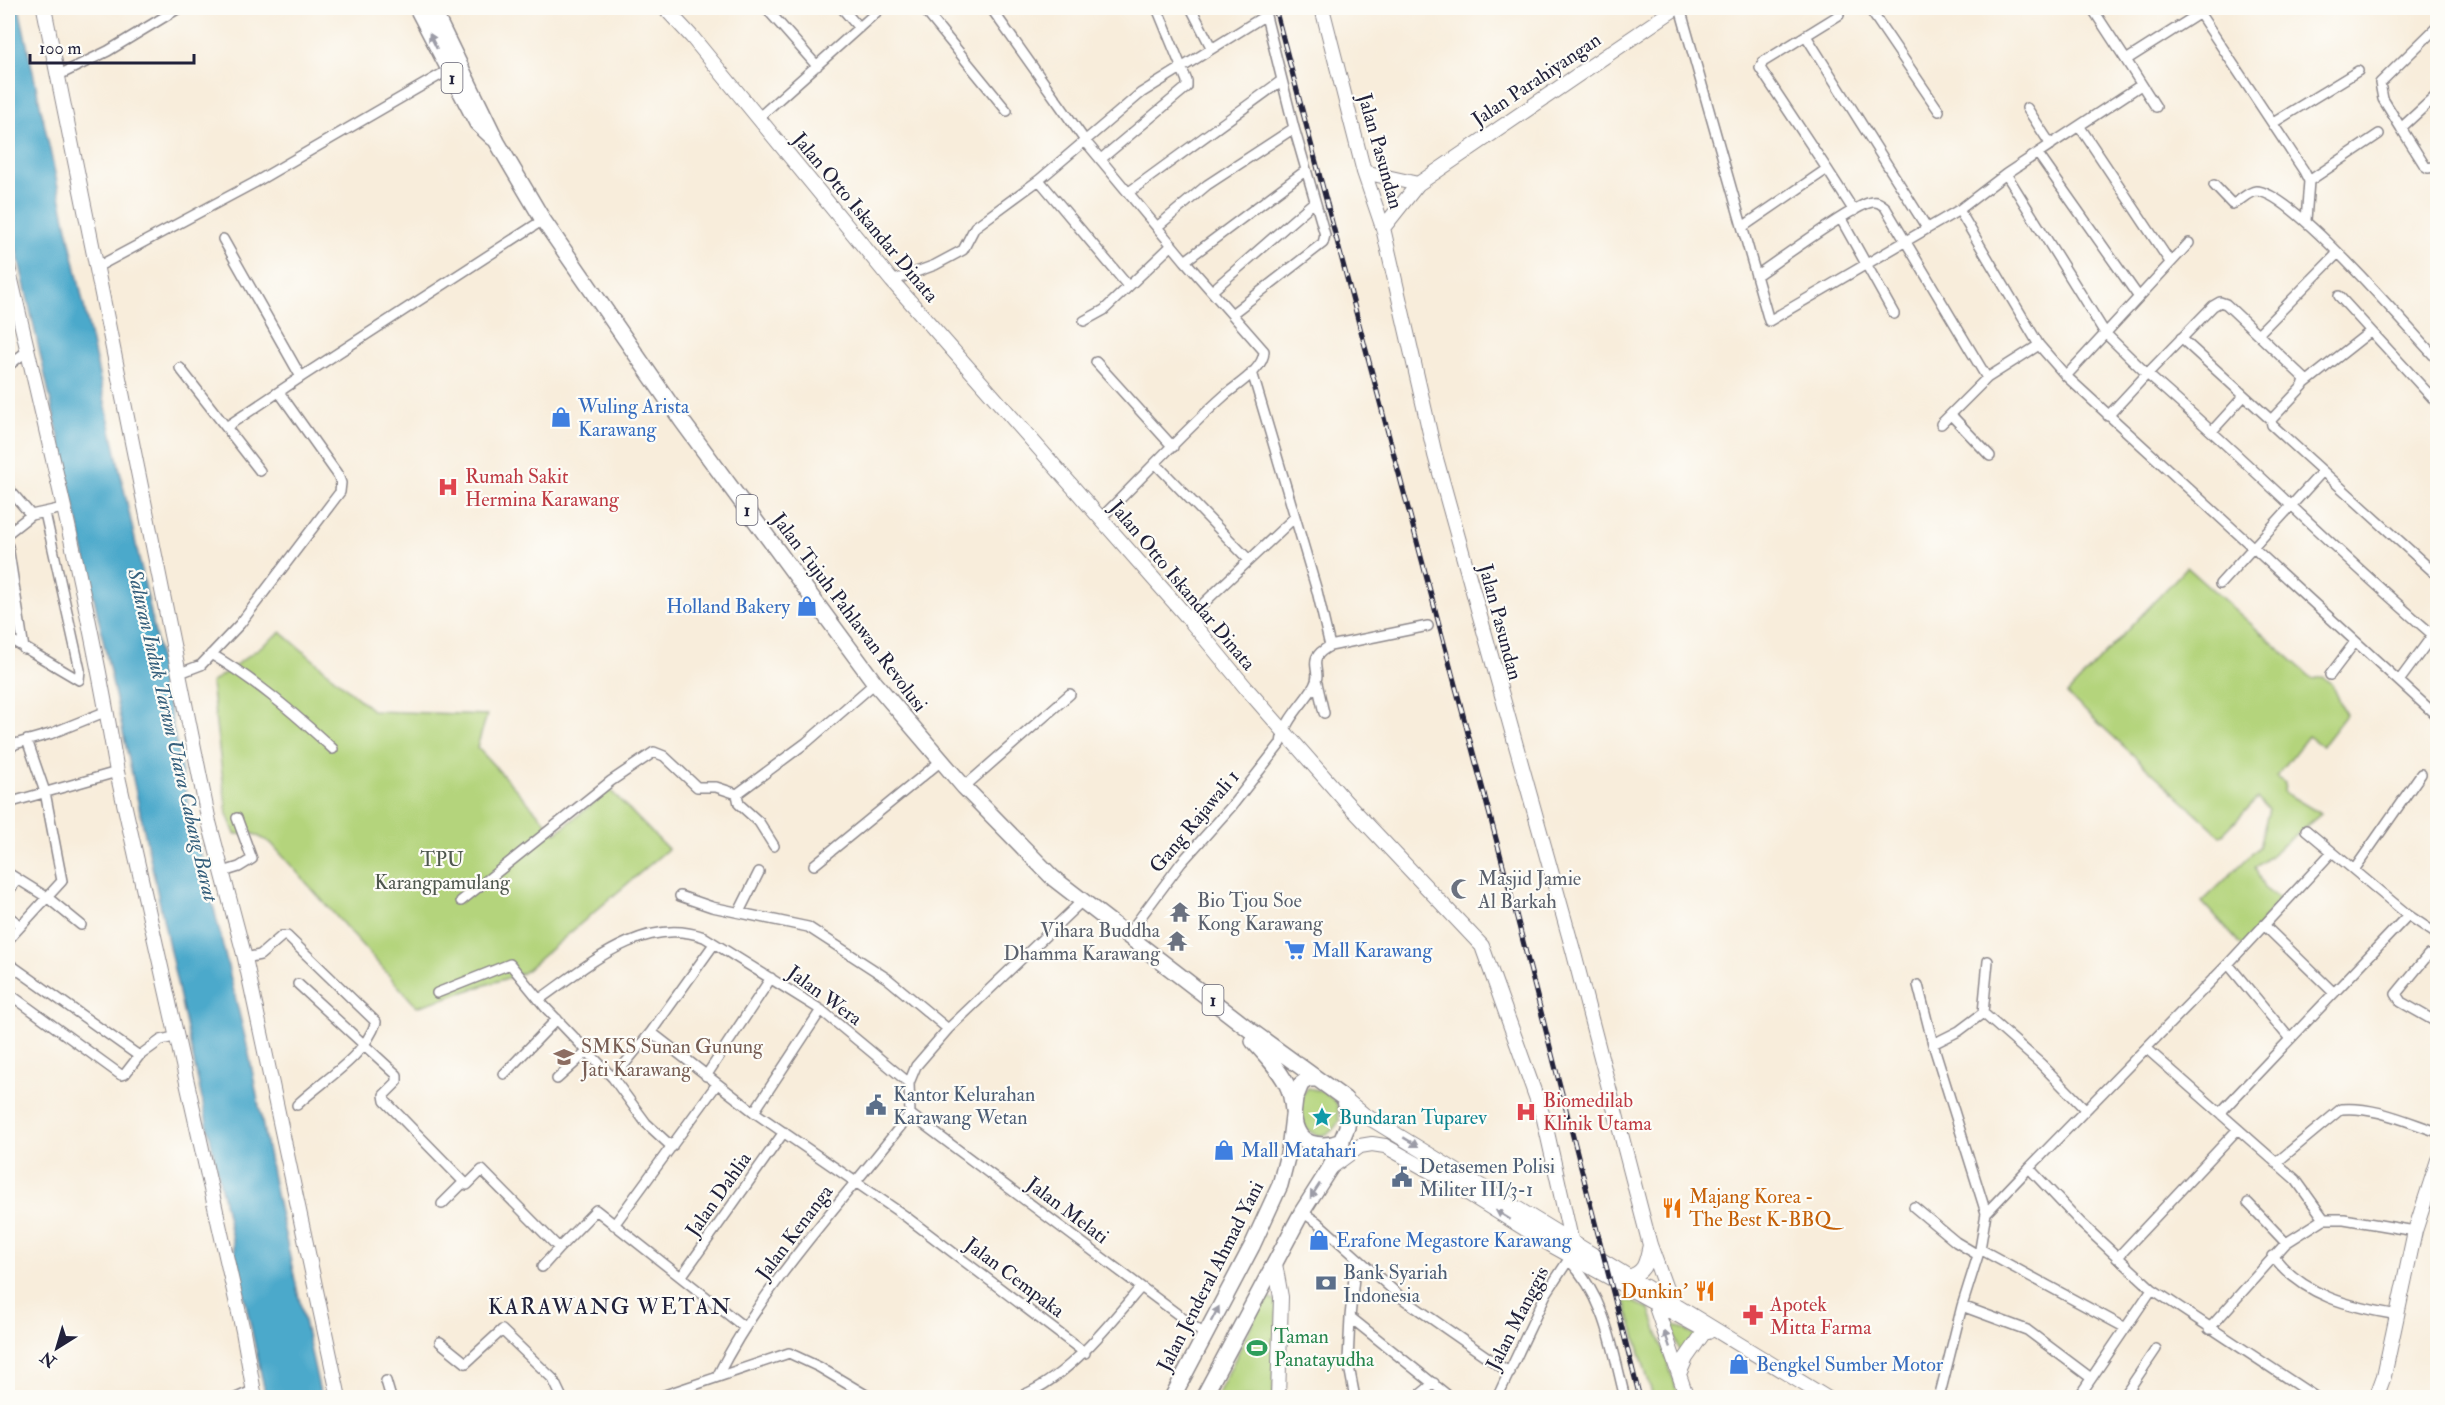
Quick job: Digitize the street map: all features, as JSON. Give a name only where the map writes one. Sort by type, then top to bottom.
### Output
[{"type":"main road","name":"Jalan Tujuh Pahlawan Revolusi","points":[[417,8],[447,71],[477,123],[497,142]]},
{"type":"main road","name":"Jalan Tujuh Pahlawan Revolusi","points":[[432,8],[497,142],[543,220],[682,421],[875,683],[964,787],[1028,854],[1081,902],[1087,913],[1245,1033],[1277,1069],[1287,1085],[1295,1108]]},
{"type":"main road","name":"Jalan Tujuh Pahlawan Revolusi","points":[[1081,902],[1093,907],[1194,980],[1345,1099]]},
{"type":"main road","name":"Jalan Jenderal Ahmad Yani","points":[[1172,1398],[1252,1246],[1280,1185],[1289,1150],[1295,1099],[1301,1084],[1308,1079],[1317,1079]]},
{"type":"main road","points":[[1203,1398],[1302,1212],[1330,1168],[1342,1141],[1348,1118],[1345,1099]]},
{"type":"main road","points":[[1295,1108],[1296,1129],[1310,1142],[1332,1145],[1342,1141]]},
{"type":"street","points":[[44,8],[209,822],[223,872],[255,956],[339,1398]]},
{"type":"street","points":[[58,75],[108,51],[179,8]]},
{"type":"street","name":"Jalan Otto Iskandar Dinata","points":[[665,8],[758,117],[892,281],[1101,518],[1283,730],[1346,802],[1482,946],[1544,1119],[1571,1239]]},
{"type":"street","points":[[766,8],[817,66]]},
{"type":"street","points":[[842,8],[860,28]]},
{"type":"street","points":[[758,117],[881,8]]},
{"type":"street","points":[[923,8],[1006,111]]},
{"type":"street","points":[[991,8],[1086,142],[1264,351],[1264,356],[1252,372],[1101,518]]},
{"type":"street","points":[[1101,159],[1184,91],[1187,81],[1157,8]]},
{"type":"street","points":[[1191,8],[1211,47]]},
{"type":"street","name":"Jalan Pasundan","points":[[1322,8],[1364,172],[1383,228],[1435,455],[1573,950],[1650,1245],[1670,1300]]},
{"type":"street","points":[[1678,8],[1744,226],[1767,319],[1772,321],[1959,210],[2006,174],[2141,85]]},
{"type":"street","name":"Jalan Parahiyangan","points":[[1383,228],[1418,184],[1678,8]]},
{"type":"street","points":[[1869,8],[1938,111]]},
{"type":"street","points":[[2092,8],[2156,107]]},
{"type":"street","points":[[2126,60],[2198,10],[2309,181],[2306,220]]},
{"type":"street","points":[[892,281],[935,265],[963,250],[972,230],[1086,142],[1141,93],[1265,11],[1305,171],[1325,235],[1323,243],[1233,313]]},
{"type":"street","points":[[1839,15],[1763,62],[1760,68],[1854,211]]},
{"type":"street","points":[[2438,26],[2380,83],[2383,99],[2425,165],[2428,168],[2438,166]]},
{"type":"street","points":[[1806,36],[1927,228]]},
{"type":"street","points":[[97,267],[245,188],[447,71]]},
{"type":"street","points":[[2273,123],[2358,71]]},
{"type":"street","points":[[1129,192],[1281,81]]},
{"type":"street","points":[[2401,128],[2438,94]]},
{"type":"street","points":[[2027,108],[2051,145]]},
{"type":"street","points":[[2080,127],[2169,262]]},
{"type":"street","points":[[1157,226],[1207,185],[1294,128]]},
{"type":"street","points":[[2309,181],[2379,134]]},
{"type":"street","points":[[2038,154],[2138,296]]},
{"type":"street","points":[[1744,226],[1827,169]]},
{"type":"street","points":[[1185,261],[1305,171]]},
{"type":"street","points":[[1364,172],[1418,184]]},
{"type":"street","points":[[2006,174],[2105,333],[2213,430],[2392,599],[2435,631],[2398,681]]},
{"type":"street","points":[[1039,180],[1128,286]]},
{"type":"street","points":[[2214,185],[2232,204],[2250,193],[2264,193],[2306,220],[2438,360]]},
{"type":"street","points":[[1212,291],[1314,202]]},
{"type":"street","points":[[1757,275],[1854,211],[1871,202],[1879,202],[1885,207],[1987,378]]},
{"type":"street","points":[[1959,210],[2039,345],[2066,376],[2438,717]]},
{"type":"street","points":[[1841,219],[1894,314]]},
{"type":"street","points":[[226,427],[543,220]]},
{"type":"street","points":[[223,239],[301,377]]},
{"type":"street","points":[[2066,376],[2189,243]]},
{"type":"street","points":[[1084,321],[1104,310],[1172,245]]},
{"type":"street","points":[[2258,334],[2337,254]]},
{"type":"street","points":[[8,267],[63,508],[107,711],[117,772],[178,1036],[255,1394],[236,1398]]},
{"type":"street","points":[[2339,296],[2438,404]]},
{"type":"street","points":[[2108,416],[2213,306],[2220,302],[2226,304],[2301,374],[2305,383]]},
{"type":"street","points":[[2271,420],[2305,383],[2371,331]]},
{"type":"street","points":[[2181,339],[2271,420],[2272,425],[2322,472],[2438,576]]},
{"type":"street","points":[[1941,424],[1987,378],[2039,345]]},
{"type":"street","points":[[8,366],[27,351]]},
{"type":"street","points":[[1096,362],[1173,447]]},
{"type":"street","points":[[180,368],[260,471]]},
{"type":"street","points":[[1252,372],[1330,646]]},
{"type":"street","points":[[180,673],[194,669],[240,624],[340,492],[342,483],[338,476],[279,392]]},
{"type":"street","points":[[2213,430],[2244,396]]},
{"type":"street","points":[[1951,415],[1990,456]]},
{"type":"street","points":[[1156,464],[1250,561]]},
{"type":"street","points":[[2220,584],[2322,472]]},
{"type":"street","points":[[8,488],[31,515]]},
{"type":"street","points":[[8,533],[31,515],[63,508]]},
{"type":"street","points":[[8,638],[79,680],[80,670],[45,513]]},
{"type":"street","points":[[1188,618],[1295,517]]},
{"type":"street","points":[[8,546],[24,649]]},
{"type":"street","points":[[8,607],[17,599]]},
{"type":"street","points":[[1324,713],[1317,683],[1316,657],[1330,646],[1428,626]]},
{"type":"street","points":[[2330,675],[2355,642]]},
{"type":"street","points":[[210,654],[243,673],[282,701],[333,749]]},
{"type":"street","points":[[736,794],[807,742],[875,683]]},
{"type":"street","name":"Gang Rajawali 1","points":[[1128,934],[1181,863],[1231,807],[1281,743],[1283,730],[1317,683]]},
{"type":"street","points":[[964,787],[1070,694]]},
{"type":"street","points":[[8,750],[27,740],[107,711]]},
{"type":"street","points":[[8,940],[62,881],[45,792],[27,740]]},
{"type":"street","points":[[461,901],[611,781],[654,752],[664,756],[697,787],[716,787],[736,794],[740,804],[759,822],[774,846]]},
{"type":"street","points":[[814,866],[941,761]]},
{"type":"street","points":[[8,803],[117,772]]},
{"type":"street","points":[[2354,870],[2421,774]]},
{"type":"street","points":[[223,872],[250,862],[237,818]]},
{"type":"street","points":[[2306,831],[2408,915],[2438,935]]},
{"type":"street","points":[[1986,1212],[2228,964],[2332,852]]},
{"type":"street","points":[[739,912],[759,872]]},
{"type":"street","points":[[8,873],[48,898],[81,925]]},
{"type":"street","points":[[8,892],[17,880]]},
{"type":"street","points":[[680,896],[712,908],[808,927],[888,979],[948,1029]]},
{"type":"street","points":[[910,1114],[909,1083],[916,1066],[948,1029],[1081,902]]},
{"type":"street","points":[[2220,1113],[2408,915]]},
{"type":"street","points":[[8,916],[20,925]]},
{"type":"street","points":[[2264,925],[2334,993]]},
{"type":"street","name":"Jalan Wera","points":[[540,999],[602,955],[651,932],[694,933],[821,1010],[909,1083]]},
{"type":"street","points":[[255,956],[282,936],[292,940],[342,992],[375,1020],[376,1025],[365,1044],[297,1105]]},
{"type":"street","points":[[613,1078],[651,1032],[714,944]]},
{"type":"street","points":[[2438,956],[2428,956],[2396,994],[2401,1002],[2438,1023]]},
{"type":"street","points":[[1933,1044],[1959,1031],[1983,1013],[1988,961]]},
{"type":"street","points":[[8,963],[140,1056]]},
{"type":"street","points":[[437,993],[510,964],[557,1019],[613,1078],[646,1123],[672,1147]]},
{"type":"street","points":[[2228,964],[2290,1039]]},
{"type":"street","points":[[706,1076],[771,978]]},
{"type":"street","points":[[298,984],[399,1078],[384,1095],[385,1101],[464,1182],[467,1185],[482,1170],[559,1248]]},
{"type":"street","points":[[1918,985],[1933,1044],[1986,1212],[1979,1252],[1962,1306],[1939,1398]]},
{"type":"street","points":[[8,993],[121,1075],[125,1074],[140,1056],[161,1040],[178,1036]]},
{"type":"street","points":[[754,1112],[821,1010]]},
{"type":"street","points":[[1983,1013],[2041,1064],[2085,1109]]},
{"type":"street","points":[[504,1074],[557,1019]]},
{"type":"street","name":"Jalan Cempaka","points":[[651,1032],[754,1112],[905,1216],[1085,1353]]},
{"type":"street","points":[[2146,1048],[2296,1180],[2324,1219]]},
{"type":"street","points":[[557,1079],[588,1052]]},
{"type":"street","points":[[614,1225],[717,1084]]},
{"type":"street","name":"Jalan Tujuh Pahlawan Revolusi","points":[[1345,1099],[1363,1114],[1571,1239],[1628,1277],[1670,1300],[1725,1337],[1827,1398]]},
{"type":"street","points":[[2276,1163],[2341,1109],[2376,1112],[2438,1132]]},
{"type":"street","name":"Jalan Kenanga","points":[[717,1377],[744,1327],[855,1181],[910,1114]]},
{"type":"street","name":"Jalan Melati","points":[[910,1114],[1204,1334]]},
{"type":"street","points":[[2117,1258],[2238,1129]]},
{"type":"street","name":"Jalan Dahlia","points":[[681,1277],[784,1132]]},
{"type":"street","name":"Jalan Tujuh Pahlawan Revolusi","points":[[1342,1141],[1360,1146],[1372,1144],[1385,1146],[1405,1156],[1570,1257],[1705,1331],[1725,1337]]},
{"type":"street","points":[[1330,1168],[1360,1146]]},
{"type":"street","points":[[2376,1398],[2384,1376],[2415,1231],[2438,1160]]},
{"type":"street","points":[[2029,1168],[2117,1258],[2152,1288],[2209,1329],[2314,1397]]},
{"type":"street","points":[[442,1204],[464,1182]]},
{"type":"street","points":[[2248,1203],[2286,1243]]},
{"type":"street","points":[[1914,1207],[1956,1242],[2124,1327]]},
{"type":"street","points":[[542,1267],[596,1210],[744,1327]]},
{"type":"street","points":[[1302,1212],[1317,1222],[1426,1316],[1510,1373]]},
{"type":"street","points":[[2209,1329],[2286,1243],[2324,1219],[2344,1219],[2415,1231]]},
{"type":"street","points":[[1628,1277],[1638,1274],[1645,1268],[1650,1245]]},
{"type":"street","points":[[2273,1256],[2296,1279],[2322,1296],[2362,1309],[2398,1315]]},
{"type":"street","points":[[1570,1257],[1586,1277],[1601,1306],[1625,1398]]},
{"type":"street","name":"Jalan Manggis","points":[[1497,1398],[1546,1294],[1570,1257]]},
{"type":"street","points":[[1355,1398],[1348,1361],[1356,1258]]},
{"type":"street","points":[[1275,1264],[1281,1297],[1278,1398]]},
{"type":"street","points":[[1014,1398],[1034,1390],[1085,1353],[1140,1288]]},
{"type":"street","points":[[2093,1398],[2081,1394],[2152,1288]]},
{"type":"street","points":[[1655,1304],[1687,1398]]},
{"type":"street","points":[[1962,1306],[2027,1330],[2091,1378]]},
{"type":"street","points":[[1350,1317],[1451,1398]]},
{"type":"street","points":[[440,1342],[466,1363],[502,1330],[553,1379],[562,1398]]},
{"type":"street","points":[[1679,1374],[1686,1358],[1705,1331]]},
{"type":"street","points":[[2123,1398],[2156,1349]]},
{"type":"street","points":[[656,1398],[789,1353],[819,1367],[871,1398]]},
{"type":"street","points":[[386,1381],[391,1398]]},
{"type":"street","points":[[1416,1398],[1434,1383]]},
{"type":"green space","points":[[2187,567],[2313,679],[2322,677],[2332,684],[2346,715],[2322,746],[2308,736],[2276,777],[2285,783],[2284,792],[2321,814],[2255,868],[2264,888],[2279,899],[2243,947],[2202,902],[2259,847],[2269,809],[2257,799],[2221,836],[2067,694]]},
{"type":"green space","name":"TPU Karangpamulang","points":[[281,632],[373,711],[487,715],[477,747],[556,833],[610,790],[668,849],[523,973],[417,1007],[271,843],[254,834],[235,834],[227,814],[211,683]]},
{"type":"green space","points":[[1308,1088],[1322,1091],[1337,1103],[1339,1121],[1331,1131],[1322,1135],[1314,1134],[1306,1128],[1301,1119],[1299,1109],[1301,1098]]},
{"type":"green space","name":"Taman Panatayudha","points":[[1265,1297],[1277,1302],[1273,1397],[1216,1398]]},
{"type":"green space","points":[[1624,1298],[1650,1309],[1679,1397],[1653,1397]]},
{"type":"green space","points":[[1669,1322],[1696,1335],[1682,1357]]},
{"type":"water","name":"Saluran Induk Tarum Utara Cabang Barat","points":[[8,8],[19,8],[151,613],[184,784],[249,1054],[276,1194],[321,1397],[266,1397],[70,486],[8,212]]},
{"type":"railway","points":[[1275,8],[1515,910],[1640,1398]]},
{"type":"place","name":"Wuling Arista Karawang","points":[[561,417]]},
{"type":"place","name":"Rumah Sakit Hermina Karawang","points":[[448,487]]},
{"type":"place","name":"Holland Bakery","points":[[807,606]]},
{"type":"place","name":"Masjid Jamie Al Barkah","points":[[1461,889]]},
{"type":"place","name":"Bio Tjou Soe Kong Karawang","points":[[1180,912]]},
{"type":"place","name":"Vihara Buddha Dhamma Karawang","points":[[1177,941]]},
{"type":"place","name":"Mall Karawang","points":[[1295,950]]},
{"type":"place","name":"SMKS Sunan Gunung Jati Karawang","points":[[564,1057]]},
{"type":"place","name":"Kantor Kelurahan Karawang Wetan","points":[[876,1105]]},
{"type":"place","name":"Biomedilab Klinik Utama","points":[[1526,1112]]},
{"type":"place","name":"Bundaran Tuparev","points":[[1322,1117]]},
{"type":"place","name":"Mall Matahari","points":[[1224,1150]]},
{"type":"place","name":"Detasemen Polisi Militer III/3-1","points":[[1402,1177]]},
{"type":"place","name":"Majang Korea - The Best K-BBQ","points":[[1672,1208]]},
{"type":"place","name":"Erafone Megastore Karawang","points":[[1319,1240]]},
{"type":"place","name":"Bank Syariah Indonesia","points":[[1326,1283]]},
{"type":"place","name":"Dunkin'","points":[[1705,1291]]},
{"type":"place","name":"Apotek Mitta Farma","points":[[1753,1315]]},
{"type":"place","name":"Taman Panatayudha","points":[[1257,1348]]},
{"type":"place","name":"Bengkel Sumber Motor","points":[[1739,1364]]},
{"type":"district","name":"KARAWANG WETAN","points":[[610,1306]]}]
